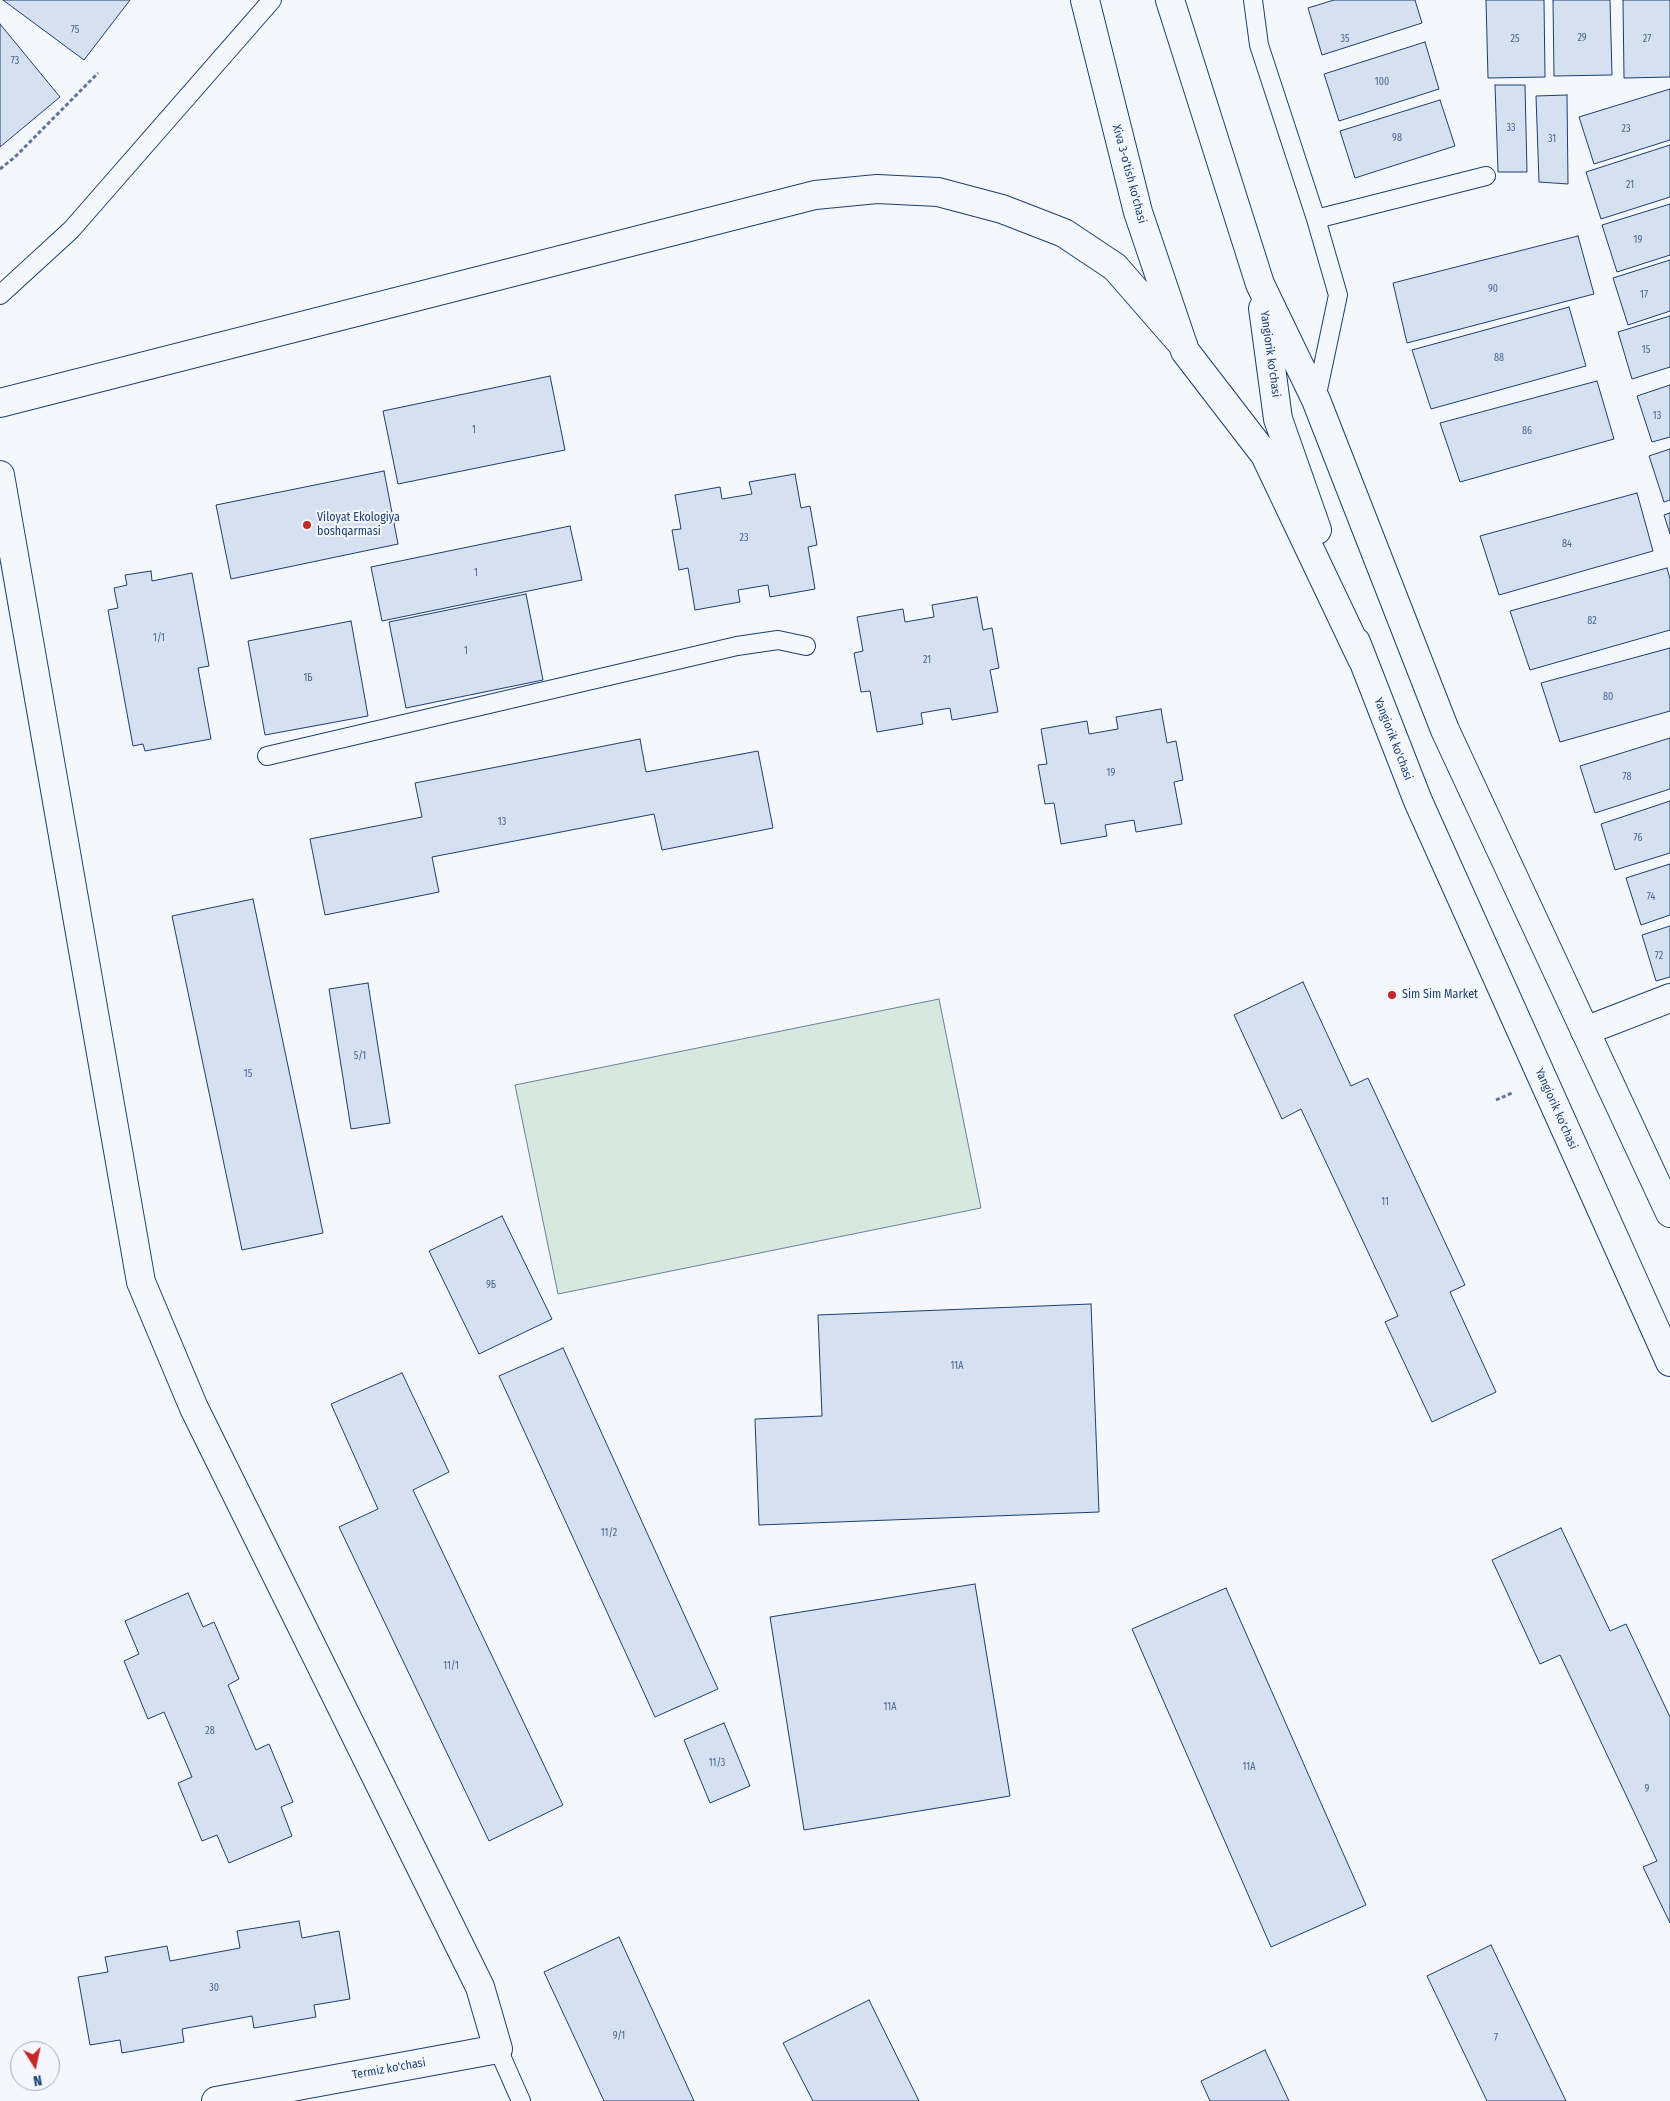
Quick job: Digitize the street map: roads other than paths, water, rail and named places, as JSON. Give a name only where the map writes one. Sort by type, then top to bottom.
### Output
[{"type":"main road","name":"Xiva 3-o'tish ko'chasi","points":[[1086,0],[1138,212],[1183,345]]},
{"type":"main road","points":[[1170,0],[1260,284]]},
{"type":"main road","points":[[0,404],[814,195],[877,189],[938,192],[1002,209],[1064,233],[1115,268],[1183,345],[1184,351],[1265,456],[1362,659]]},
{"type":"main road","name":"Yangiorik ko'chasi","points":[[1260,284],[1316,400],[1445,730],[1670,1213]]},
{"type":"main road","name":"Yangiorik ko'chasi","points":[[1260,284],[1278,419],[1362,659],[1418,801],[1670,1362]]},
{"type":"main road","points":[[0,475],[141,1282],[194,1408],[480,1987],[498,2049]]},
{"type":"main road","points":[[1585,1032],[1670,998]]},
{"type":"main road","name":"Termiz ko'chasi","points":[[216,2101],[498,2049]]},
{"type":"lane","points":[[0,295],[71,230],[272,0]]},
{"type":"lane","points":[[1253,0],[1259,45],[1316,219],[1338,295],[1316,400]]},
{"type":"lane","points":[[1316,219],[1486,176]]},
{"type":"lane","points":[[267,756],[738,646],[778,640],[806,646]]},
{"type":"lane","points":[[498,2049],[521,2101]]},
{"type":"place","name":"Viloyat Ekologiya boshqarmasi","points":[[307,525]]},
{"type":"place","name":"Sim Sim Market","points":[[1392,995]]}]
